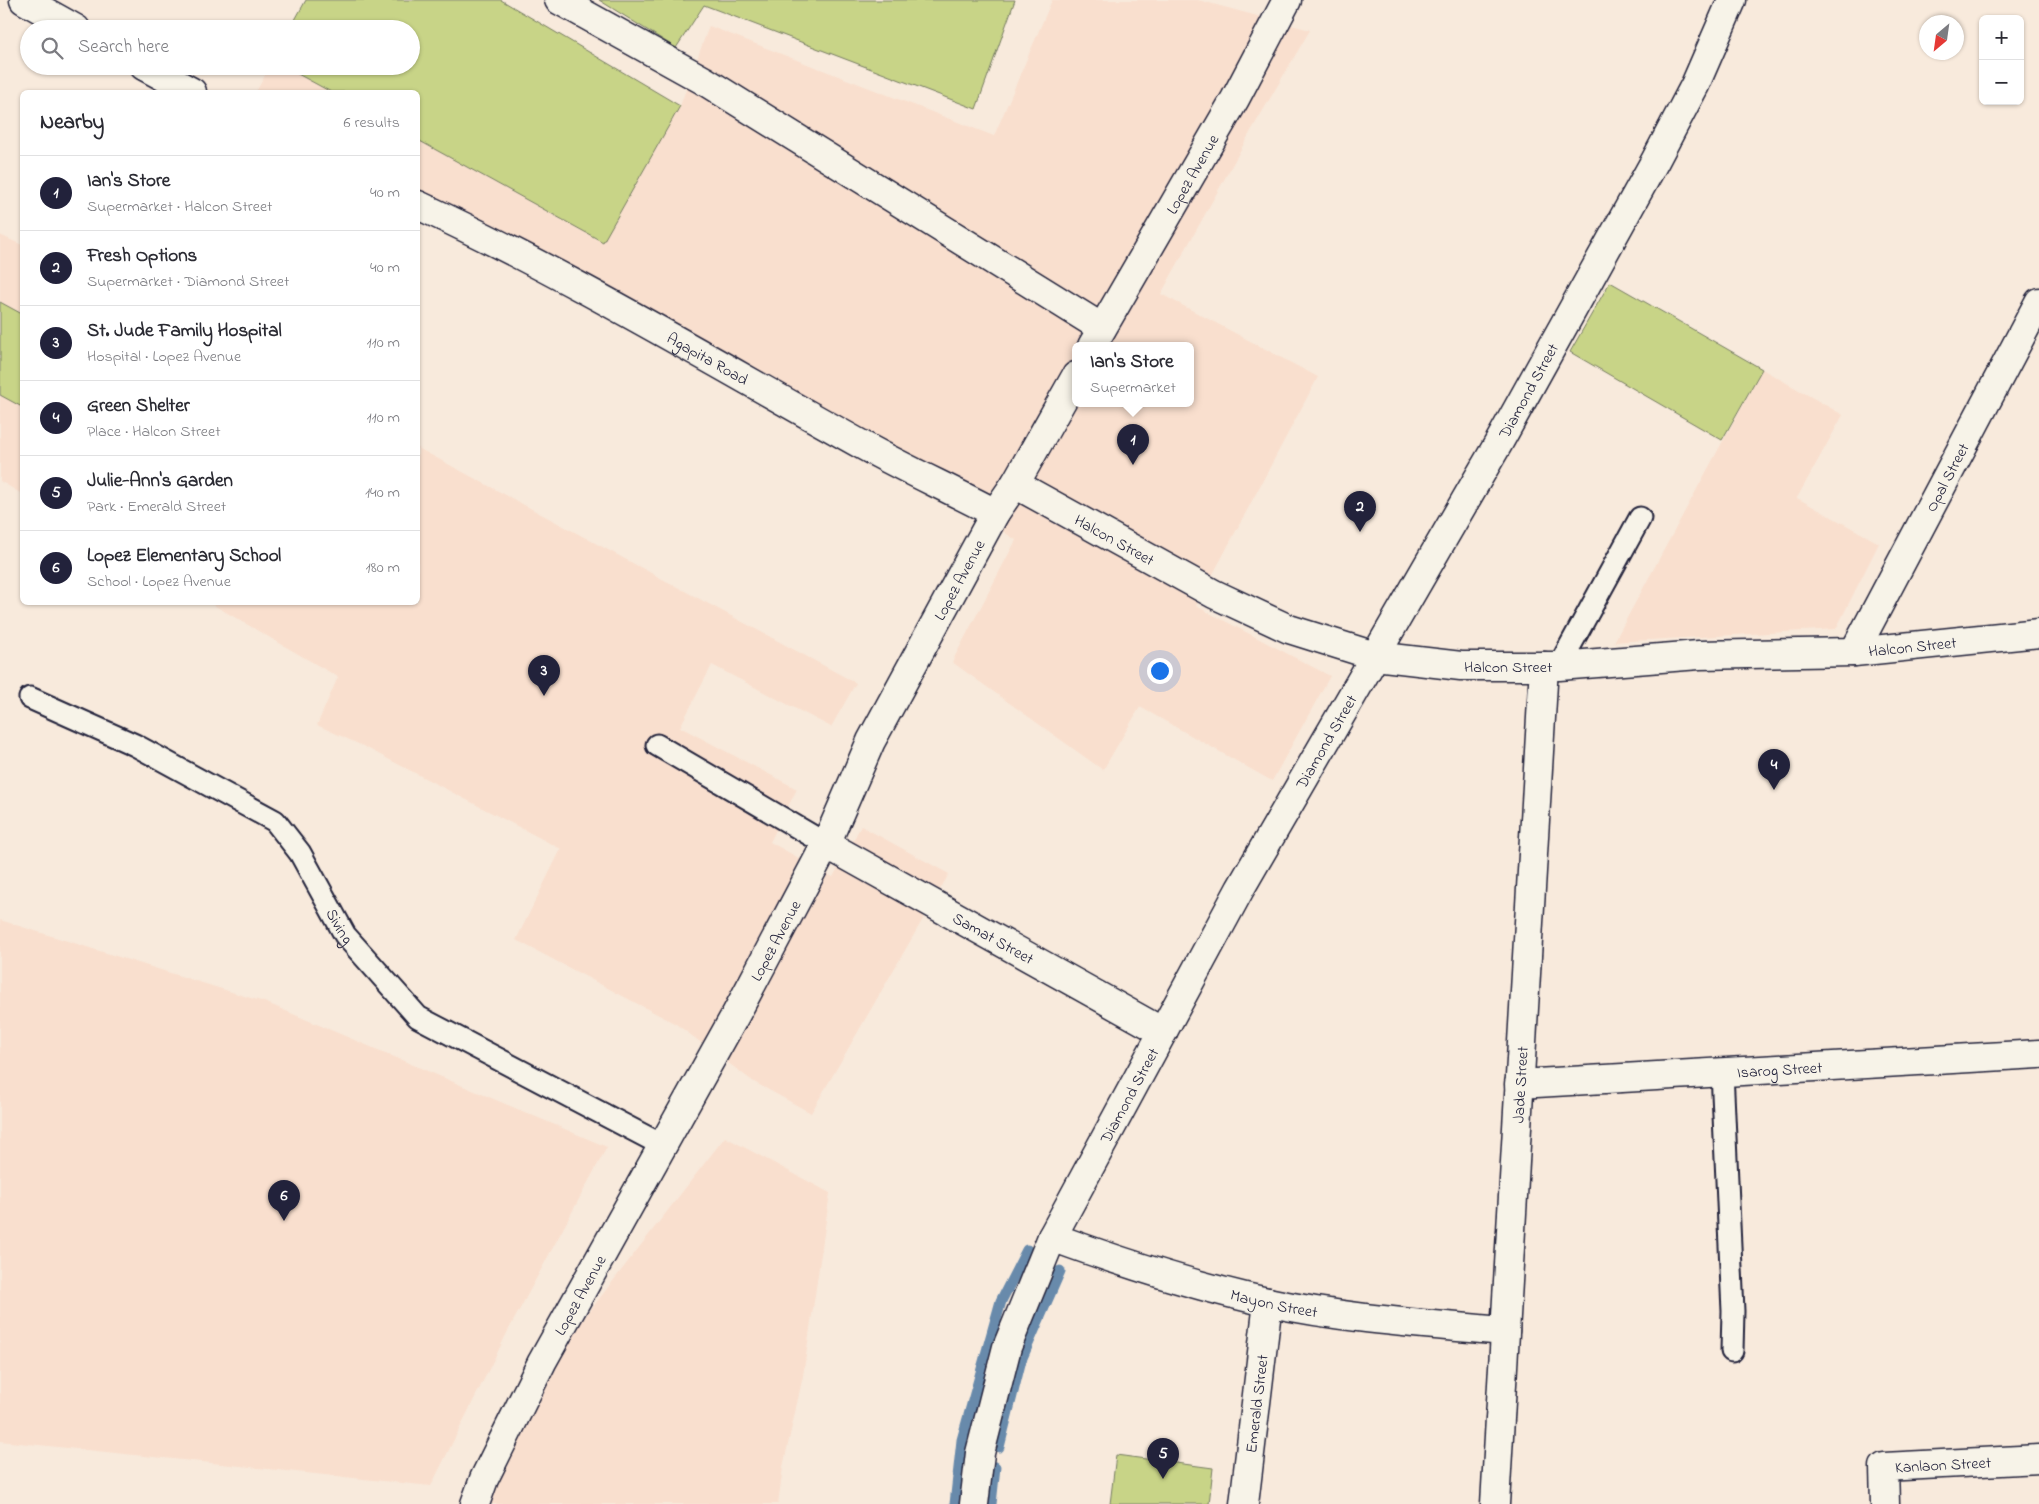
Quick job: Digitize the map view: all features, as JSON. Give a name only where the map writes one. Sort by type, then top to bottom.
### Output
[{"type":"street","points":[[24,0],[60,20]]},
{"type":"street","points":[[559,0],[703,80],[1097,337]]},
{"type":"street","name":"Lopez Avenue","points":[[1097,337],[1235,99],[1287,0]]},
{"type":"street","name":"Diamond Street","points":[[974,1504],[980,1453],[1007,1347],[1052,1237],[1240,889],[1498,444],[1646,178],[1695,85],[1732,0]]},
{"type":"street","points":[[161,75],[188,90]]},
{"type":"street","name":"Agapita Road","points":[[420,206],[459,224],[606,301],[866,447],[995,513]]},
{"type":"street","name":"Opal Street","points":[[1854,652],[2039,302]]},
{"type":"street","name":"Lopez Avenue","points":[[476,1504],[484,1479],[542,1362],[736,1014],[826,844],[870,741],[995,513],[1015,484],[1072,383]]},
{"type":"street","name":"Halcon Street","points":[[1015,484],[1214,594],[1289,629],[1375,656],[1461,666],[1552,666],[1699,655],[1854,652],[2039,633]]},
{"type":"street","name":"Jade Street","points":[[1495,1504],[1519,1084],[1552,666]]},
{"type":"street","name":"Samat Street","points":[[826,844],[1163,1032]]},
{"type":"street","name":"Isarog Street","points":[[1519,1084],[2039,1054]]},
{"type":"street","name":"Mayon Street","points":[[1052,1237],[1187,1282],[1268,1302],[1328,1313],[1505,1331]]},
{"type":"street","name":"Emerald Street","points":[[1244,1504],[1268,1302]]},
{"type":"street","name":"Kanlaon Street","points":[[1885,1504],[1884,1467],[2039,1459]]},
{"type":"lane","points":[[1552,666],[1640,518]]},
{"type":"lane","name":"Siving","points":[[30,698],[135,745],[275,820],[300,853],[345,935],[418,1017],[662,1145]]},
{"type":"lane","points":[[657,745],[826,844]]},
{"type":"lane","points":[[1722,1072],[1733,1311],[1732,1351]]},
{"type":"shaded area","points":[[1052,0],[1198,0],[1310,30],[1251,131],[1161,294],[1318,377],[1196,606],[1330,676],[1272,781],[1140,707],[1103,770],[952,662],[1016,540],[955,500],[420,210],[420,141],[602,242],[680,106],[709,26],[994,136]]},
{"type":"shaded area","points":[[265,75],[300,75],[327,90],[257,90]]},
{"type":"shaded area","points":[[0,235],[20,244],[20,493],[0,481]]},
{"type":"shaded area","points":[[1762,369],[1843,415],[1797,498],[1879,543],[1836,629],[1614,642]]},
{"type":"shaded area","points":[[420,449],[856,683],[831,727],[712,665],[680,727],[797,789],[770,842],[833,877],[861,826],[949,874],[811,1113],[754,1082],[676,1024],[516,940],[561,849],[365,747],[317,725],[338,677],[213,605],[420,605]]},
{"type":"shaded area","points":[[0,920],[267,1003],[607,1147],[508,1331],[431,1486],[0,1441]]},
{"type":"shaded area","points":[[725,1137],[830,1193],[803,1376],[783,1467],[778,1504],[483,1504],[564,1344]]},
{"type":"green space","points":[[306,0],[501,0],[680,106],[603,242],[420,141],[420,90],[327,90],[300,75],[420,75],[420,20],[295,20]]},
{"type":"green space","points":[[599,0],[1015,0],[976,109],[704,5],[676,48]]},
{"type":"green space","points":[[1610,282],[1762,369],[1722,440],[1570,352]]},
{"type":"green space","points":[[0,302],[20,313],[20,406],[0,395]]},
{"type":"green space","points":[[1116,1455],[1213,1468],[1209,1504],[1110,1504]]},
{"type":"waterway","points":[[955,1504],[962,1440],[1001,1301],[1027,1250]]},
{"type":"waterway","points":[[999,1447],[1021,1360],[1060,1271]]},
{"type":"waterway","points":[[991,1504],[995,1467]]},
{"type":"place","name":"Ian's Store","points":[[1133,465]]},
{"type":"place","name":"Fresh Options","points":[[1360,532]]},
{"type":"place","name":"St. Jude Family Hospital","points":[[544,696]]},
{"type":"place","name":"Green Shelter","points":[[1774,790]]},
{"type":"place","name":"Lopez Elementary School","points":[[284,1221]]},
{"type":"place","name":"Julie-Ann's Garden","points":[[1163,1479]]}]
